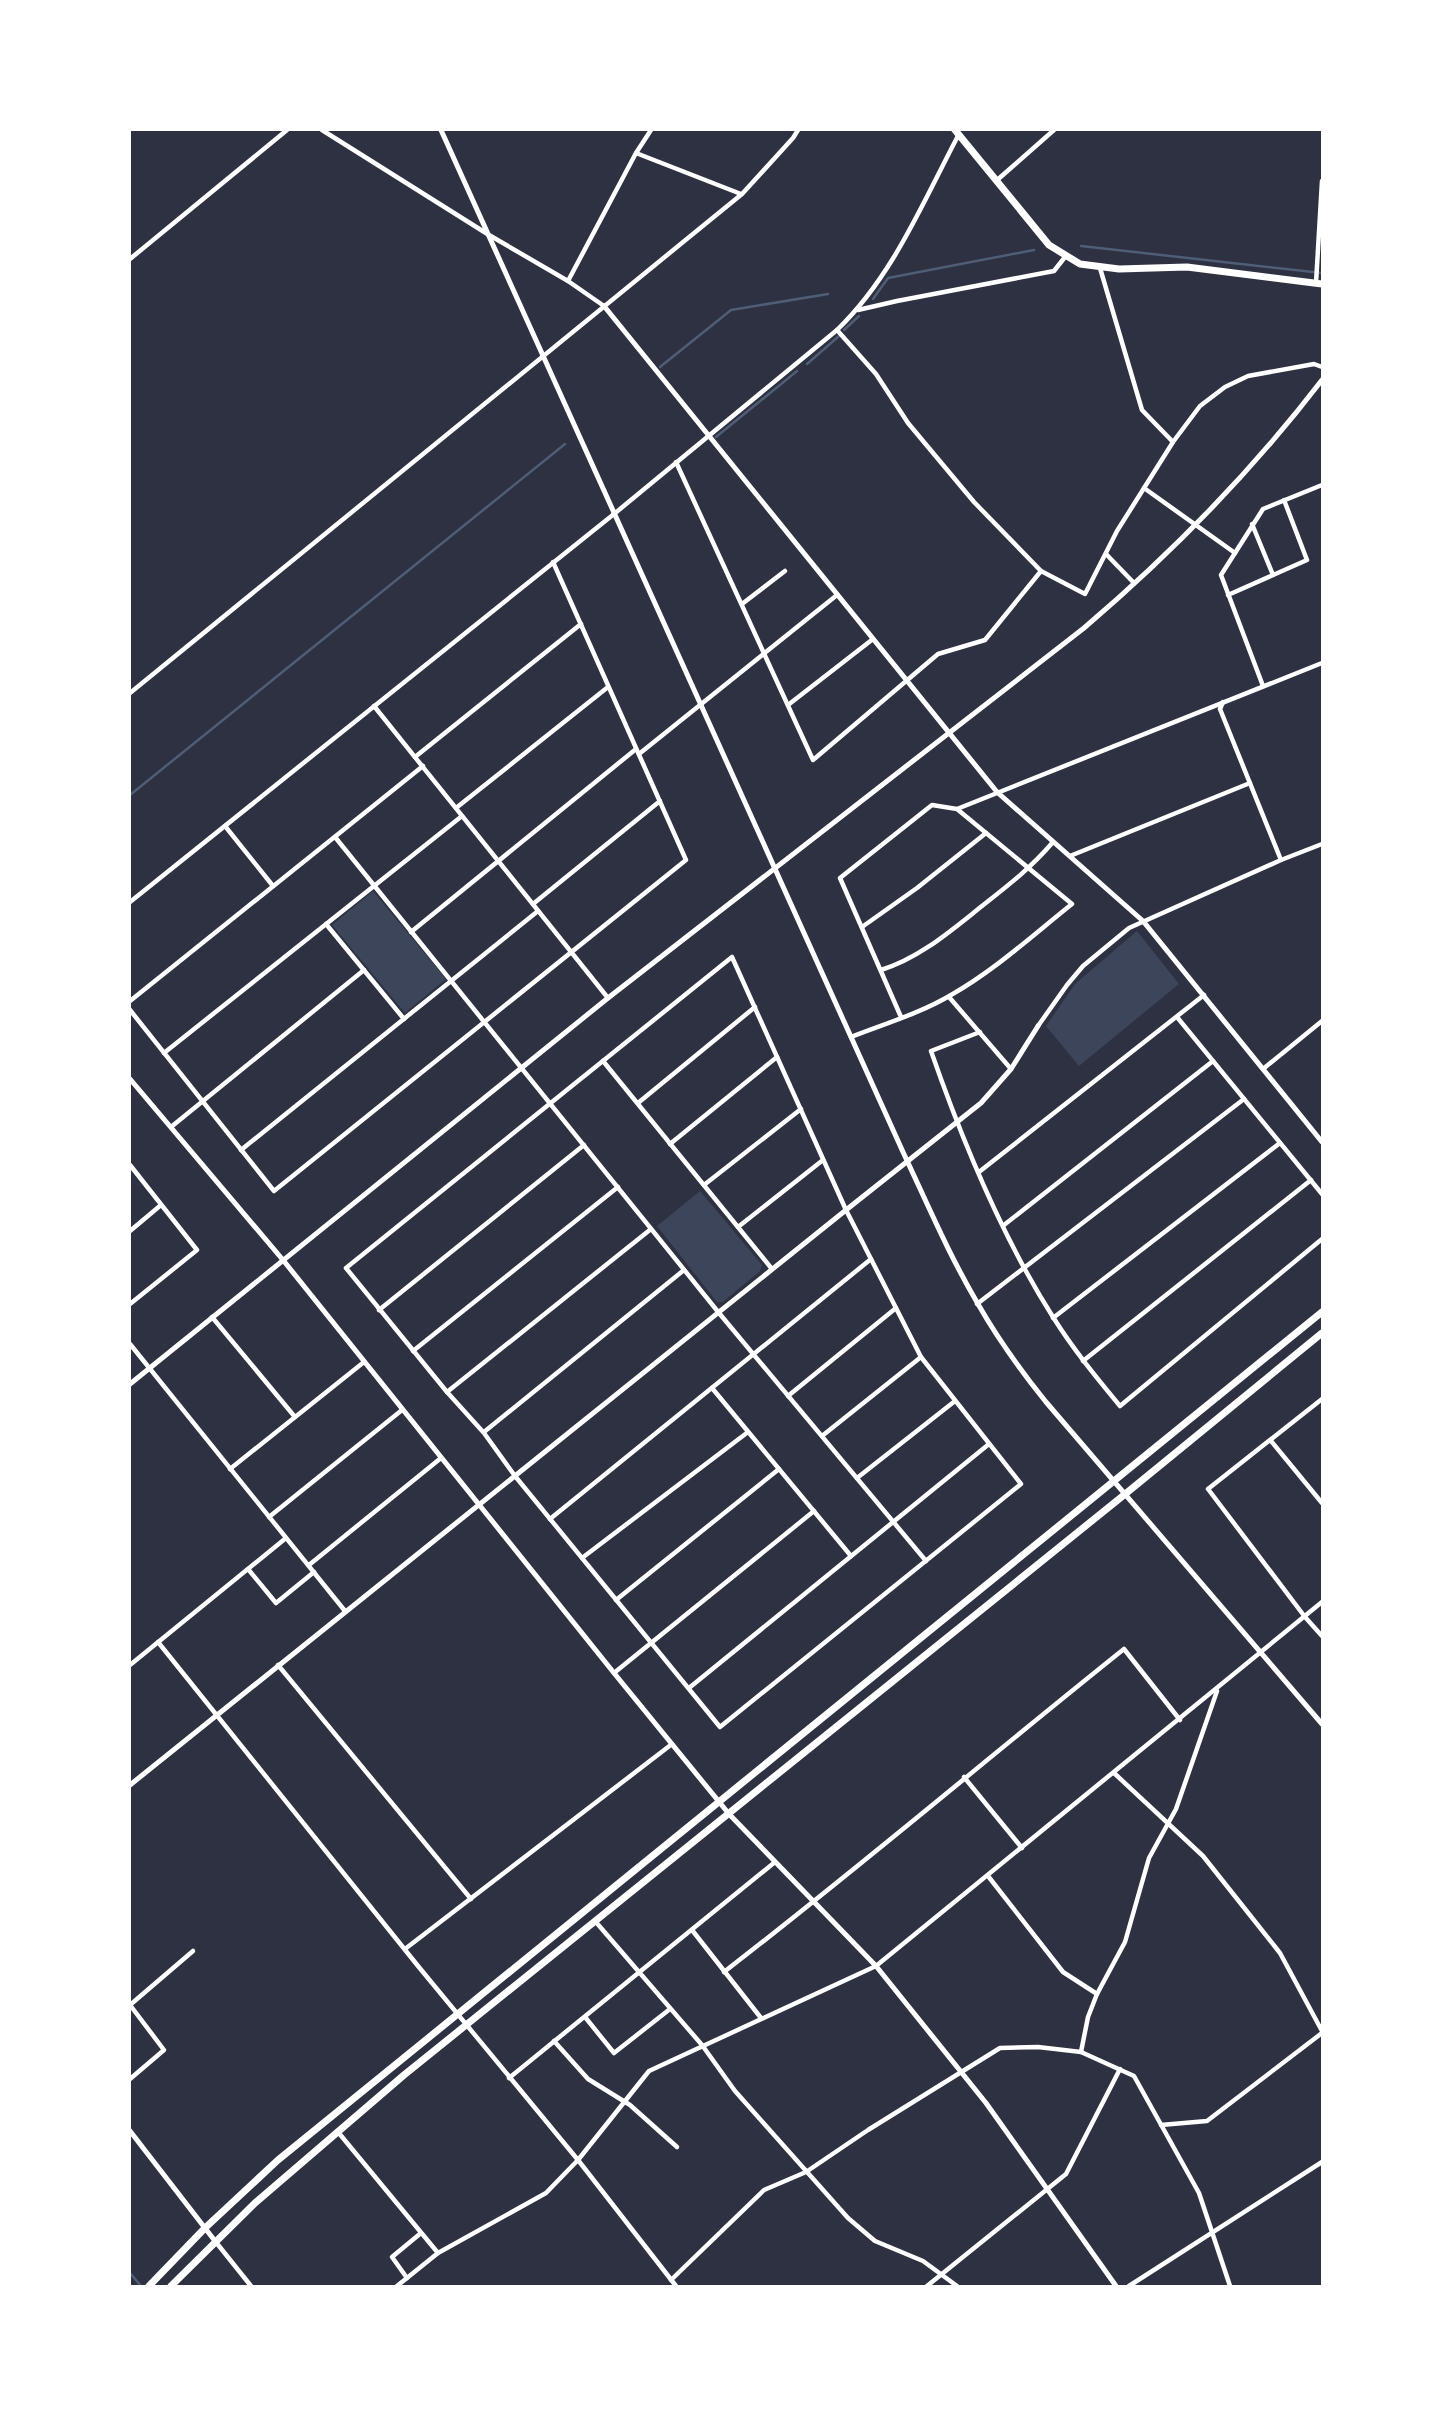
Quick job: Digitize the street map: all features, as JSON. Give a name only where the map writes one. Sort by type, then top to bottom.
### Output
[{"type":"main road","points":[[957,132],[1049,245],[1080,264],[1100,268],[1187,267],[1319,283]]},
{"type":"main road","points":[[149,2287],[205,2228],[278,2160],[1322,1312]]},
{"type":"main road","points":[[171,2287],[215,2241],[404,2075],[1124,1496],[1322,1333]]},
{"type":"street","points":[[130,259],[288,130]]},
{"type":"street","points":[[322,130],[489,235],[568,281],[604,306],[997,792],[1143,921],[1322,1142]]},
{"type":"street","points":[[441,130],[774,870],[941,1235],[977,1304],[1020,1370],[1124,1496],[1322,1724]]},
{"type":"street","points":[[568,281],[636,153],[652,130]]},
{"type":"street","points":[[130,693],[742,194],[798,130]]},
{"type":"street","points":[[996,181],[1054,130]]},
{"type":"street","points":[[130,902],[614,514],[837,330],[857,311],[878,284],[957,132]]},
{"type":"street","points":[[636,153],[742,194]]},
{"type":"street","points":[[1319,283],[1322,181]]},
{"type":"street","points":[[857,311],[1054,271],[1065,257]]},
{"type":"street","points":[[1100,268],[1142,410],[1173,442]]},
{"type":"street","points":[[837,330],[876,374],[908,423],[965,493],[1041,571],[1085,594],[1116,531],[1173,442],[1200,406],[1225,387],[1248,376],[1314,364],[1322,367]]},
{"type":"street","points":[[130,1384],[608,998],[1084,628],[1135,584],[1197,524],[1253,464],[1322,380]]},
{"type":"street","points":[[676,462],[813,760],[938,654],[985,640],[1041,571]]},
{"type":"street","points":[[1263,686],[1221,575],[1262,509],[1322,485]]},
{"type":"street","points":[[1144,488],[1235,552]]},
{"type":"street","points":[[1228,595],[1307,560],[1284,500]]},
{"type":"street","points":[[1252,524],[1273,575]]},
{"type":"street","points":[[1106,554],[1135,584]]},
{"type":"street","points":[[130,1010],[274,1191],[686,860],[553,562]]},
{"type":"street","points":[[742,604],[785,570]]},
{"type":"street","points":[[411,932],[637,751],[702,705],[837,595]]},
{"type":"street","points":[[415,757],[581,624]]},
{"type":"street","points":[[788,705],[873,639]]},
{"type":"street","points":[[957,809],[1322,663]]},
{"type":"street","points":[[456,808],[608,687]]},
{"type":"street","points":[[1223,702],[1220,709],[1281,860]]},
{"type":"street","points":[[374,706],[608,998]]},
{"type":"street","points":[[130,1001],[423,766]]},
{"type":"street","points":[[1070,856],[1250,783]]},
{"type":"street","points":[[533,904],[660,802]]},
{"type":"street","points":[[851,1037],[901,1017],[949,996],[989,970],[1072,904],[957,809],[932,804],[840,878],[901,1017]]},
{"type":"street","points":[[164,1053],[463,816]]},
{"type":"street","points":[[225,826],[273,886]]},
{"type":"street","points":[[862,926],[917,888],[986,833]]},
{"type":"street","points":[[335,837],[719,1313],[926,1561]]},
{"type":"street","points":[[881,970],[904,963],[955,928],[1030,869],[1053,842]]},
{"type":"street","points":[[130,1785],[981,1103],[1011,1069],[1038,1026],[1083,966],[1129,928],[1322,844]]},
{"type":"street","points":[[241,1150],[538,911]]},
{"type":"street","points":[[326,924],[404,1019]]},
{"type":"street","points":[[732,957],[777,1058],[846,1210],[921,1357],[1021,1484],[720,1727],[515,1476],[484,1433],[346,1268],[732,957]]},
{"type":"street","points":[[170,1127],[365,970]]},
{"type":"street","points":[[979,1172],[1204,995]]},
{"type":"street","points":[[949,996],[1011,1069]]},
{"type":"street","points":[[638,1103],[755,1007]]},
{"type":"street","points":[[1177,1017],[1322,1194]]},
{"type":"street","points":[[1264,1069],[1322,1021]]},
{"type":"street","points":[[980,1032],[931,1051],[956,1124],[1024,1268],[1053,1318],[1083,1361],[1120,1406],[1322,1239]]},
{"type":"street","points":[[670,1144],[777,1058]]},
{"type":"street","points":[[603,1060],[772,1269]]},
{"type":"street","points":[[1004,1225],[1213,1061]]},
{"type":"street","points":[[130,1079],[283,1260],[729,1814],[876,1966],[961,2072],[1049,2189],[1116,2287]]},
{"type":"street","points":[[977,1304],[1244,1099]]},
{"type":"street","points":[[704,1185],[801,1109]]},
{"type":"street","points":[[1053,1318],[1280,1143]]},
{"type":"street","points":[[379,1310],[584,1145]]},
{"type":"street","points":[[738,1227],[823,1160]]},
{"type":"street","points":[[130,1165],[197,1250],[130,1304]]},
{"type":"street","points":[[1083,1361],[1311,1180]]},
{"type":"street","points":[[413,1351],[618,1187]]},
{"type":"street","points":[[130,1231],[162,1205]]},
{"type":"street","points":[[447,1392],[651,1229]]},
{"type":"street","points":[[550,1519],[871,1259]]},
{"type":"street","points":[[484,1433],[684,1270]]},
{"type":"street","points":[[788,1396],[896,1308]]},
{"type":"street","points":[[212,1317],[295,1418]]},
{"type":"street","points":[[130,1344],[345,1611]]},
{"type":"street","points":[[822,1436],[921,1357]]},
{"type":"street","points":[[230,1469],[364,1362]]},
{"type":"street","points":[[712,1388],[851,1556]]},
{"type":"street","points":[[1322,1399],[1208,1489],[1322,1636]]},
{"type":"street","points":[[857,1478],[956,1401]]},
{"type":"street","points":[[269,1517],[402,1410]]},
{"type":"street","points":[[582,1558],[748,1432]]},
{"type":"street","points":[[1271,1441],[1322,1503]]},
{"type":"street","points":[[688,1689],[989,1444]]},
{"type":"street","points":[[308,1565],[441,1458]]},
{"type":"street","points":[[616,1600],[779,1469]]},
{"type":"street","points":[[614,1674],[814,1511]]},
{"type":"street","points":[[130,1665],[286,1538]]},
{"type":"street","points":[[248,1569],[276,1603],[314,1572]]},
{"type":"street","points":[[397,2287],[438,2253],[546,2193],[578,2160],[649,2071],[876,1966],[1262,1654],[1322,1602]]},
{"type":"street","points":[[158,1642],[578,2160],[676,2287]]},
{"type":"street","points":[[724,1972],[815,1902],[964,1777],[1124,1649],[1180,1720]]},
{"type":"street","points":[[278,1665],[471,1900]]},
{"type":"street","points":[[1081,2052],[1088,2017],[1097,1994],[1125,1942],[1149,1858],[1176,1809],[1217,1690]]},
{"type":"street","points":[[405,1949],[672,1744]]},
{"type":"street","points":[[1114,1773],[1203,1856],[1280,1953],[1322,2032],[1207,2121],[1161,2126]]},
{"type":"street","points":[[964,1777],[1022,1848]]},
{"type":"street","points":[[509,2078],[775,1862]]},
{"type":"street","points":[[988,1876],[1063,1972],[1097,1994]]},
{"type":"street","points":[[595,1922],[702,2045],[735,2091],[848,2218],[875,2241],[923,2261],[957,2287]]},
{"type":"street","points":[[692,1930],[761,2018]]},
{"type":"street","points":[[130,2079],[164,2050],[130,2005],[193,1951]]},
{"type":"street","points":[[585,2017],[614,2053],[670,2009]]},
{"type":"street","points":[[554,2041],[588,2079],[623,2101],[677,2147]]},
{"type":"street","points":[[671,2280],[764,2190],[806,2172],[1000,2049],[1038,2047],[1081,2052],[1135,2076],[1199,2193],[1230,2287]]},
{"type":"street","points":[[927,2287],[1066,2174],[1120,2069]]},
{"type":"street","points":[[130,2132],[251,2287]]},
{"type":"street","points":[[337,2132],[438,2253]]},
{"type":"street","points":[[1129,2287],[1322,2162]]},
{"type":"street","points":[[407,2278],[392,2257],[421,2233]]},
{"type":"shaded area","points":[[373,891],[446,979],[405,1013],[332,925]]},
{"type":"shaded area","points":[[1137,931],[1179,984],[1079,1066],[1046,1026],[1075,984]]},
{"type":"shaded area","points":[[700,1191],[762,1265],[760,1271],[723,1302],[717,1302],[657,1226]]},
{"type":"waterway","points":[[1081,246],[1322,273]]},
{"type":"waterway","points":[[873,299],[888,278],[1034,250]]},
{"type":"waterway","points":[[660,367],[731,310],[828,294]]},
{"type":"waterway","points":[[844,330],[859,316]]},
{"type":"waterway","points":[[807,364],[839,336]]},
{"type":"waterway","points":[[716,437],[797,371]]},
{"type":"waterway","points":[[130,795],[565,444]]},
{"type":"waterway","points":[[130,2273],[141,2286]]}]
